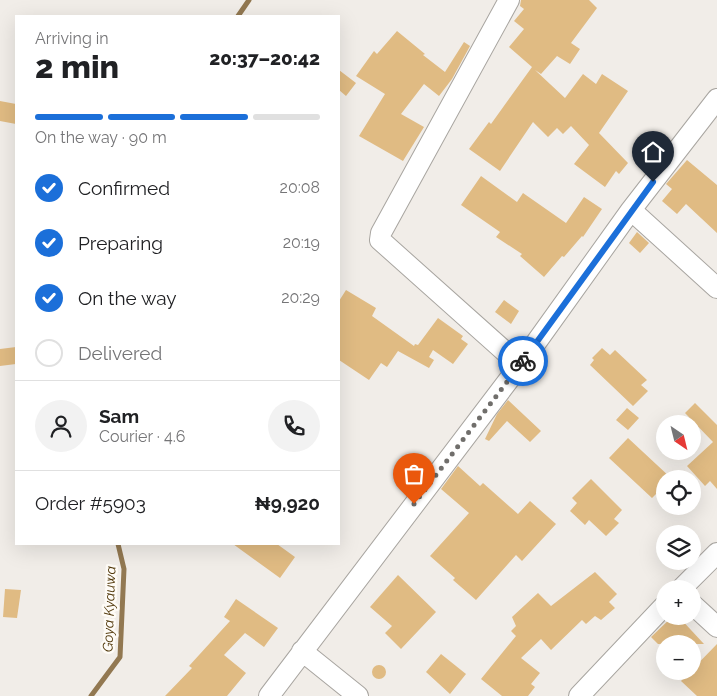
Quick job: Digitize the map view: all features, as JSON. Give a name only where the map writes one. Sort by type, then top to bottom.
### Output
[{"type":"street","points":[[509,0],[381,233],[380,240],[520,365]]},
{"type":"street","points":[[269,696],[520,365],[631,210],[717,99]]},
{"type":"street","points":[[631,210],[717,288]]},
{"type":"street","points":[[690,580],[717,553]]},
{"type":"street","points":[[701,612],[717,627]]},
{"type":"street","points":[[579,696],[656,615]]},
{"type":"street","points":[[302,651],[358,696]]},
{"type":"building","points":[[521,0],[589,0],[597,8],[571,43],[580,49],[570,64],[557,56],[541,74],[535,70],[565,98],[583,74],[596,84],[602,74],[628,91],[599,133],[628,163],[619,174],[616,171],[605,187],[574,164],[589,145],[571,126],[563,134],[557,128],[548,137],[533,122],[500,171],[469,149],[489,122],[491,124],[532,67],[509,47],[524,29],[514,21],[524,9],[520,6]]},
{"type":"building","points":[[397,31],[445,72],[464,42],[470,46],[452,79],[439,96],[424,84],[401,114],[424,127],[403,161],[359,136],[385,94],[356,76],[374,51],[377,54]]},
{"type":"building","points":[[340,71],[356,83],[346,96],[340,91]]},
{"type":"building","points":[[0,101],[15,104],[15,124],[0,121]]},
{"type":"building","points":[[687,160],[717,185],[717,233],[686,204],[677,214],[662,201],[672,189],[666,184]]},
{"type":"building","points":[[481,176],[517,202],[523,193],[566,223],[584,197],[602,209],[583,237],[564,257],[562,256],[544,277],[520,256],[522,254],[496,237],[500,232],[461,205]]},
{"type":"building","points":[[637,232],[649,243],[640,253],[629,243]]},
{"type":"building","points":[[346,290],[376,308],[372,316],[414,346],[415,344],[418,345],[438,318],[463,336],[461,339],[468,344],[453,364],[433,350],[429,357],[434,360],[429,368],[398,351],[387,367],[381,363],[369,380],[340,361],[340,299]]},
{"type":"building","points":[[504,300],[519,311],[511,324],[495,312]]},
{"type":"building","points":[[15,347],[15,364],[0,366],[0,349]]},
{"type":"building","points":[[602,348],[610,355],[615,350],[647,380],[641,385],[648,391],[633,406],[590,365],[594,360],[592,358]]},
{"type":"building","points":[[508,400],[541,431],[530,442],[507,421],[489,441],[485,439],[497,414]]},
{"type":"building","points":[[695,403],[717,425],[717,489],[710,481],[705,486],[701,482],[701,470],[691,470],[687,466],[694,460],[701,460],[701,453],[713,442],[701,430],[701,415],[687,415],[685,413]]},
{"type":"building","points":[[627,408],[639,418],[628,430],[616,420]]},
{"type":"building","points":[[628,438],[662,470],[656,470],[656,494],[652,498],[609,458]]},
{"type":"building","points":[[458,466],[480,486],[483,483],[518,514],[530,501],[556,524],[522,561],[516,555],[476,600],[430,556],[469,513],[441,489]]},
{"type":"building","points":[[591,479],[622,510],[614,519],[619,523],[606,536],[589,520],[585,525],[570,511],[577,503],[572,498]]},
{"type":"building","points":[[234,545],[278,545],[295,557],[280,578]]},
{"type":"building","points":[[595,572],[617,594],[609,602],[615,608],[601,620],[595,616],[586,624],[582,620],[551,650],[541,639],[521,658],[540,673],[531,684],[535,687],[528,696],[502,696],[481,679],[516,636],[511,631],[516,626],[512,617],[538,593],[551,606]]},
{"type":"building","points":[[398,575],[436,612],[401,649],[385,633],[392,626],[370,607]]},
{"type":"building","points":[[5,589],[21,590],[17,618],[3,617]]},
{"type":"building","points":[[236,599],[278,628],[264,647],[245,633],[224,655],[246,673],[227,696],[165,696],[192,668],[189,666],[230,621],[224,617]]},
{"type":"building","points":[[664,625],[686,625],[696,635],[656,635],[656,642],[651,637]]},
{"type":"building","points":[[717,644],[717,696],[697,696],[681,681],[701,680],[701,660]]},
{"type":"building","points":[[441,654],[466,674],[450,694],[426,672]]},
{"type":"building","points":[[379,665],[384,667],[386,672],[384,677],[379,679],[374,677],[372,672],[374,667]]},
{"type":"waterway","name":"Goya Kyauwa","points":[[239,15],[249,0]]},
{"type":"waterway","name":"Goya Kyauwa","points":[[91,696],[120,657],[124,569],[118,545]]},
{"type":"way so far","points":[[414,504],[523,361]]},
{"type":"route","points":[[523,361],[653,182]]}]
